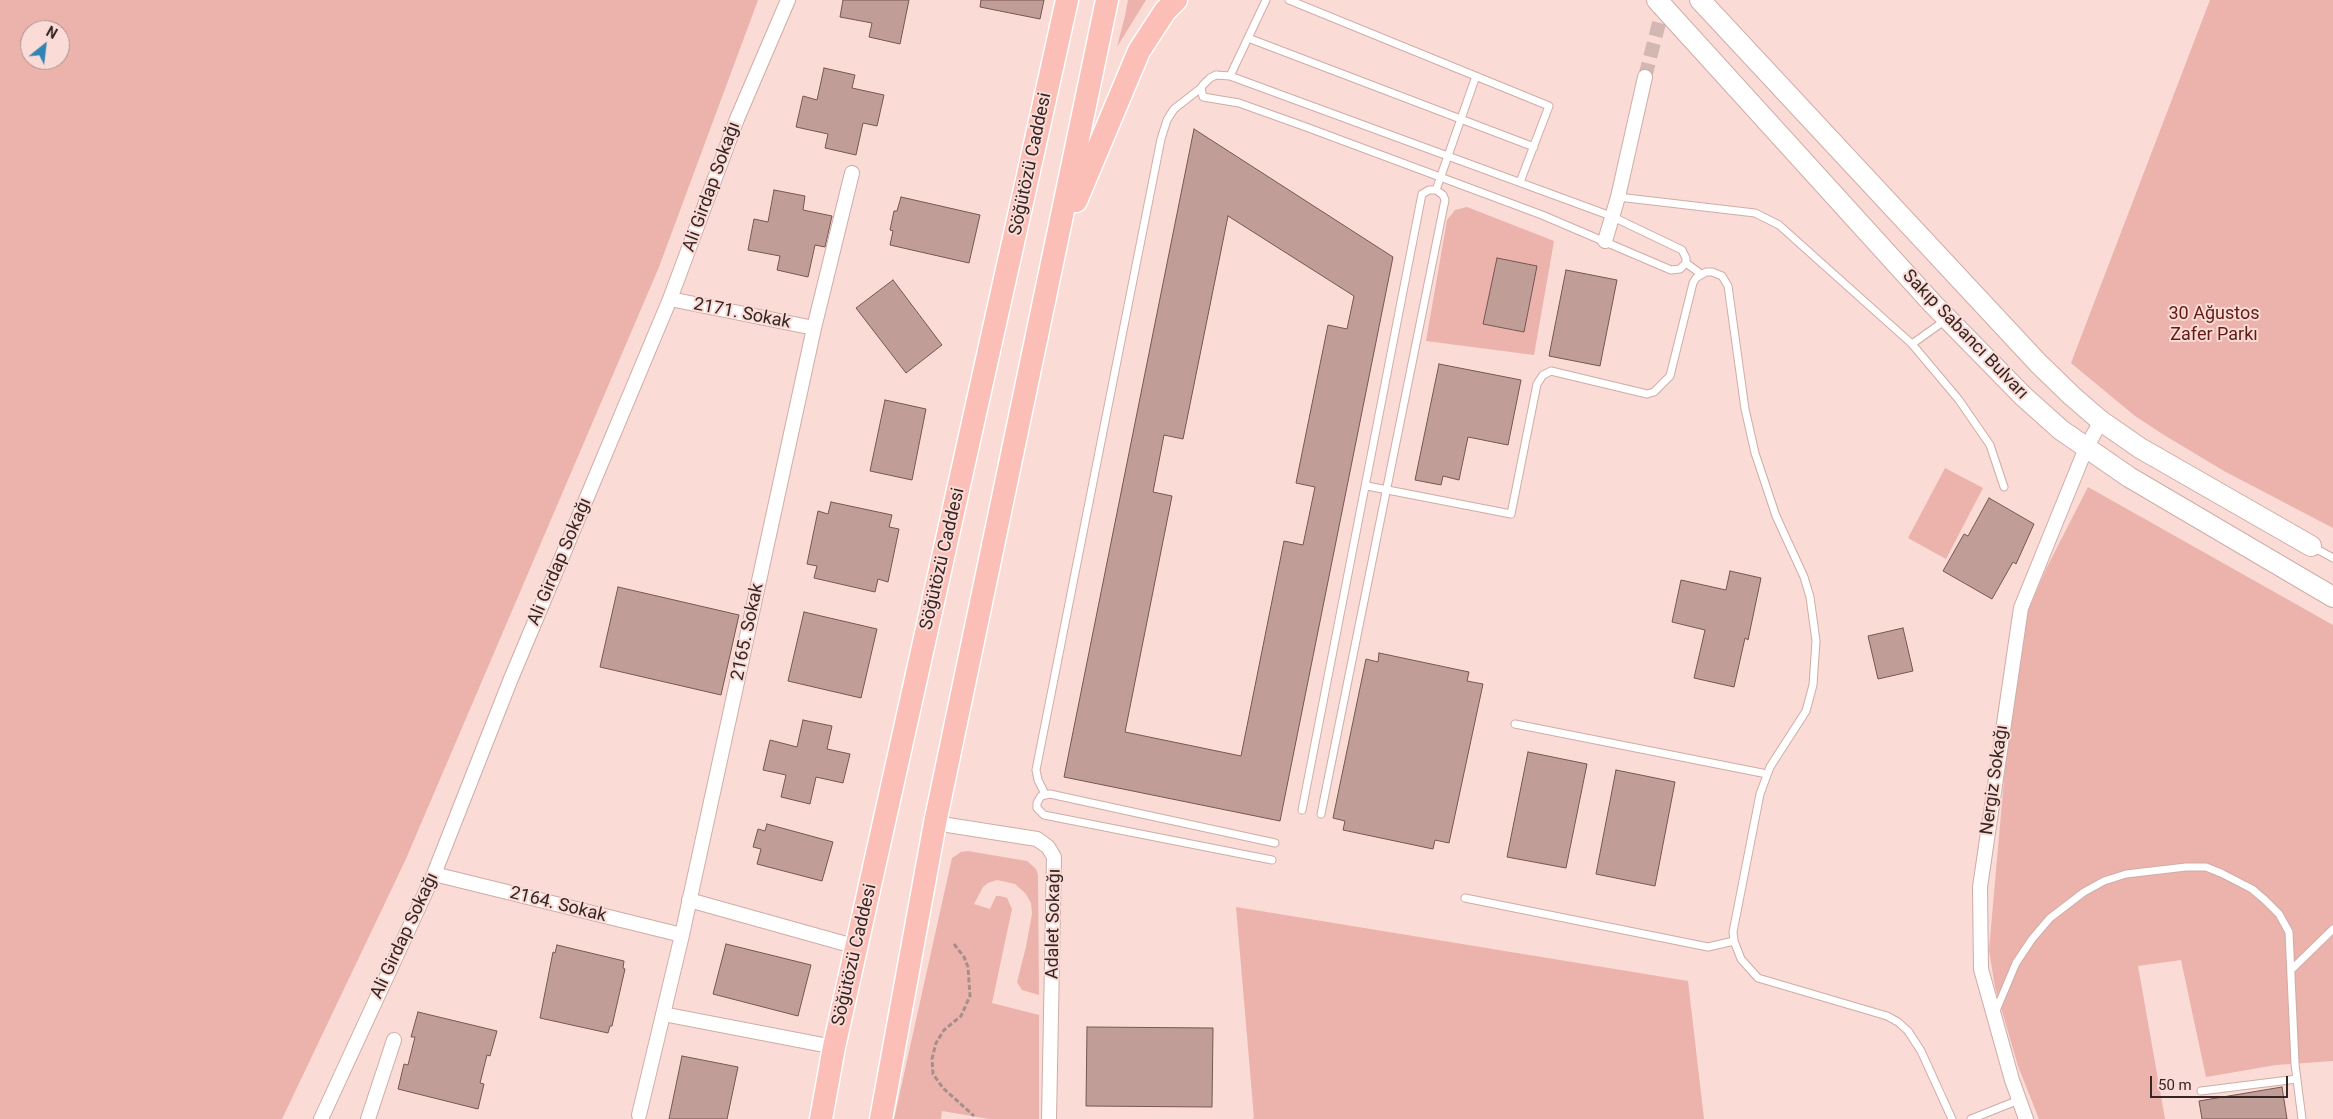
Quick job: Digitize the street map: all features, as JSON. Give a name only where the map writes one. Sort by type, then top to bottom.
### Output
[{"type":"main road","name":"Söğütözü Caddesi","points":[[821,1119],[834,1047],[1067,0]]},
{"type":"main road","points":[[881,1119],[935,823],[1107,0]]},
{"type":"main road","points":[[1056,251],[1139,51],[1165,11],[1176,0]]},
{"type":"street","name":"Ali Girdap Sokağı","points":[[320,1119],[434,874],[510,681],[670,299],[737,119],[788,0]]},
{"type":"street","name":"Sakıp Sabancı Bulvarı","points":[[1657,0],[1947,319],[2023,396],[2061,430],[2130,477],[2332,593]]},
{"type":"street","name":"Sakıp Sabancı Bulvarı","points":[[1700,0],[2038,363],[2101,421],[2140,448],[2311,546]]},
{"type":"street","points":[[1605,241],[1618,197],[1646,77]]},
{"type":"street","name":"2165. Sokak","points":[[639,1114],[682,935],[814,328],[852,173]]},
{"type":"street","name":"2171. Sokak","points":[[670,299],[814,328]]},
{"type":"street","name":"Nergiz Sokağı","points":[[2026,1119],[1993,1018],[1981,969],[1980,887],[2021,608],[2086,448],[2101,421]]},
{"type":"street","name":"Adalet Sokağı","points":[[935,823],[1037,839],[1048,846],[1054,856],[1055,888],[1049,1119]]},
{"type":"street","name":"2164. Sokak","points":[[434,874],[682,935]]},
{"type":"street","points":[[689,900],[857,947]]},
{"type":"street","points":[[663,1014],[834,1047]]},
{"type":"street","points":[[368,1119],[394,1040]]},
{"type":"lane","points":[[1230,76],[1266,0]]},
{"type":"lane","points":[[1289,0],[1549,106],[1520,182]]},
{"type":"lane","points":[[1248,38],[1534,146]]},
{"type":"lane","points":[[1045,794],[1038,780],[1036,770],[1161,139],[1167,120],[1174,109],[1201,88],[1210,78],[1230,76],[1611,216],[1682,250],[1685,253],[1686,263],[1701,274]]},
{"type":"lane","points":[[1436,190],[1476,76]]},
{"type":"lane","points":[[1201,88],[1203,97],[1240,103],[1605,241],[1671,270],[1680,269],[1686,263]]},
{"type":"lane","points":[[1302,810],[1367,486],[1422,194],[1429,190],[1436,190],[1445,200],[1388,491],[1321,814]]},
{"type":"lane","points":[[1618,197],[1755,213],[1779,225],[1912,344],[1959,400],[1990,445],[2004,487]]},
{"type":"lane","points":[[1367,486],[1510,514],[1540,379],[1552,371],[1647,394],[1660,388],[1670,376],[1693,282],[1706,272],[1717,273],[1722,276],[1728,286],[1745,409],[1755,453],[1776,516],[1804,577],[1814,619],[1816,641],[1810,698],[1799,723],[1779,750],[1767,774],[1760,794],[1733,932],[1734,941],[1741,958],[1758,978],[1887,1016],[1898,1022],[1915,1040],[1952,1119]]},
{"type":"lane","points":[[1912,344],[1947,319]]},
{"type":"lane","name":"Sakıp Sabancı Bulvarı","points":[[2311,546],[2333,553]]},
{"type":"lane","name":"Sakıp Sabancı Bulvarı","points":[[2311,546],[2333,558]]},
{"type":"lane","points":[[1515,724],[1767,774]]},
{"type":"lane","points":[[1045,794],[1275,843]]},
{"type":"lane","points":[[1045,794],[1037,803],[1037,808],[1044,815],[1272,860]]},
{"type":"lane","points":[[1993,1018],[2016,963],[2040,928],[2066,904],[2104,881],[2126,874],[2186,866],[2206,867],[2252,889],[2279,914],[2289,932],[2297,1079],[2302,1119]]},
{"type":"lane","points":[[1465,898],[1708,947],[1734,941]]},
{"type":"lane","points":[[2292,969],[2333,929]]},
{"type":"lane","points":[[2201,1091],[2297,1079]]},
{"type":"lane","points":[[1971,1119],[2019,1100]]},
{"type":"path","points":[[954,944],[964,957],[968,967],[970,996],[961,1016],[944,1030],[936,1043],[932,1059],[933,1074],[943,1088],[974,1116]]},
{"type":"green space","points":[[0,0],[758,0],[659,267],[405,861],[282,1119],[0,1119]]},
{"type":"green space","points":[[1128,0],[1146,0],[1117,47],[1125,16]]},
{"type":"green space","name":"30 Ağustos Zafer Parkı","points":[[2210,0],[2333,0],[2333,528],[2224,471],[2164,435],[2135,416],[2071,363]]},
{"type":"green space","points":[[1467,207],[1554,241],[1534,355],[1426,341],[1447,220],[1455,210]]},
{"type":"green space","points":[[1945,468],[1983,488],[1946,559],[1908,538]]},
{"type":"green space","points":[[2088,487],[2333,625],[2333,1061],[2276,1065],[2206,1077],[2181,960],[2138,966],[2165,1119],[2039,1119],[2018,1066],[1995,987],[1989,950],[2006,757],[2027,613],[2046,569]]},
{"type":"green space","points":[[968,851],[1027,861],[1036,869],[1038,875],[1039,995],[1022,990],[1017,982],[1032,914],[1031,903],[1026,894],[1015,884],[997,880],[983,887],[974,904],[990,909],[996,896],[1000,896],[1007,898],[1012,909],[992,1003],[1039,1015],[1039,1119],[989,1119],[942,1111],[941,1119],[894,1119],[952,858],[961,852]]},
{"type":"green space","points":[[1236,907],[1688,981],[1704,1119],[1252,1119],[1254,1118]]},
{"type":"building","points":[[843,0],[909,0],[900,44],[869,37],[872,23],[840,17]]},
{"type":"building","points":[[981,0],[1044,0],[1040,19],[980,7]]},
{"type":"building","points":[[824,68],[855,75],[852,88],[884,95],[877,126],[863,123],[856,155],[825,148],[828,134],[796,127],[803,96],[817,100]]},
{"type":"building","points":[[1194,129],[1393,257],[1280,821],[1064,777]],"holes":[[[1228,216],[1354,296],[1347,329],[1328,325],[1296,483],[1315,487],[1303,545],[1284,541],[1241,756],[1125,732],[1172,496],[1153,492],[1164,435],[1183,439]]]},
{"type":"building","points":[[774,190],[805,196],[803,210],[832,216],[825,247],[815,245],[808,277],[777,270],[780,256],[748,250],[754,219],[768,222]]},
{"type":"building","points":[[901,197],[980,215],[969,263],[890,245],[893,231],[890,230],[894,211],[897,211]]},
{"type":"building","points":[[1497,258],[1537,266],[1524,332],[1483,324]]},
{"type":"building","points":[[1566,270],[1617,280],[1600,366],[1549,356]]},
{"type":"building","points":[[893,280],[942,345],[906,373],[856,308]]},
{"type":"building","points":[[1439,364],[1521,380],[1508,445],[1468,437],[1459,480],[1443,476],[1441,485],[1415,480]]},
{"type":"building","points":[[885,400],[926,409],[912,480],[870,471]]},
{"type":"building","points":[[1989,498],[2034,524],[2016,564],[2013,562],[1992,599],[1943,571],[1964,534],[1968,536]]},
{"type":"building","points":[[831,502],[892,515],[889,527],[899,529],[888,582],[878,579],[875,592],[814,578],[817,566],[807,564],[818,511],[828,514]]},
{"type":"building","points":[[1730,571],[1761,578],[1748,640],[1745,638],[1734,687],[1694,678],[1705,630],[1672,622],[1681,580],[1726,590]]},
{"type":"building","points":[[618,587],[739,615],[721,695],[600,667]]},
{"type":"building","points":[[804,612],[877,629],[861,698],[788,681]]},
{"type":"building","points":[[1903,628],[1913,671],[1878,679],[1868,636]]},
{"type":"building","points":[[1379,653],[1469,672],[1467,681],[1483,684],[1449,843],[1435,840],[1433,849],[1343,830],[1345,821],[1333,818],[1366,659],[1378,662]]},
{"type":"building","points":[[803,720],[832,726],[827,749],[850,754],[843,783],[816,777],[810,804],[781,797],[786,775],[763,770],[770,740],[797,747]]},
{"type":"building","points":[[1528,752],[1587,764],[1566,868],[1507,857]]},
{"type":"building","points":[[1616,770],[1675,782],[1655,886],[1596,874]]},
{"type":"building","points":[[767,824],[833,842],[822,881],[757,864],[761,849],[753,847],[758,829],[765,831]]},
{"type":"building","points":[[726,944],[811,965],[798,1016],[713,994]]},
{"type":"building","points":[[557,945],[624,961],[623,968],[625,969],[612,1026],[610,1026],[608,1033],[540,1018],[553,952],[555,953]]},
{"type":"building","points":[[418,1012],[497,1031],[490,1056],[487,1055],[480,1083],[484,1084],[478,1109],[398,1089],[404,1064],[408,1065],[415,1037],[411,1037]]},
{"type":"building","points":[[1087,1027],[1213,1028],[1212,1107],[1086,1106]]},
{"type":"building","points":[[682,1056],[738,1067],[727,1119],[669,1119]]},
{"type":"building","points":[[2282,1087],[2287,1119],[2202,1119],[2199,1101]]},
{"type":"tunnel","points":[[1645,77],[1665,0]]}]
